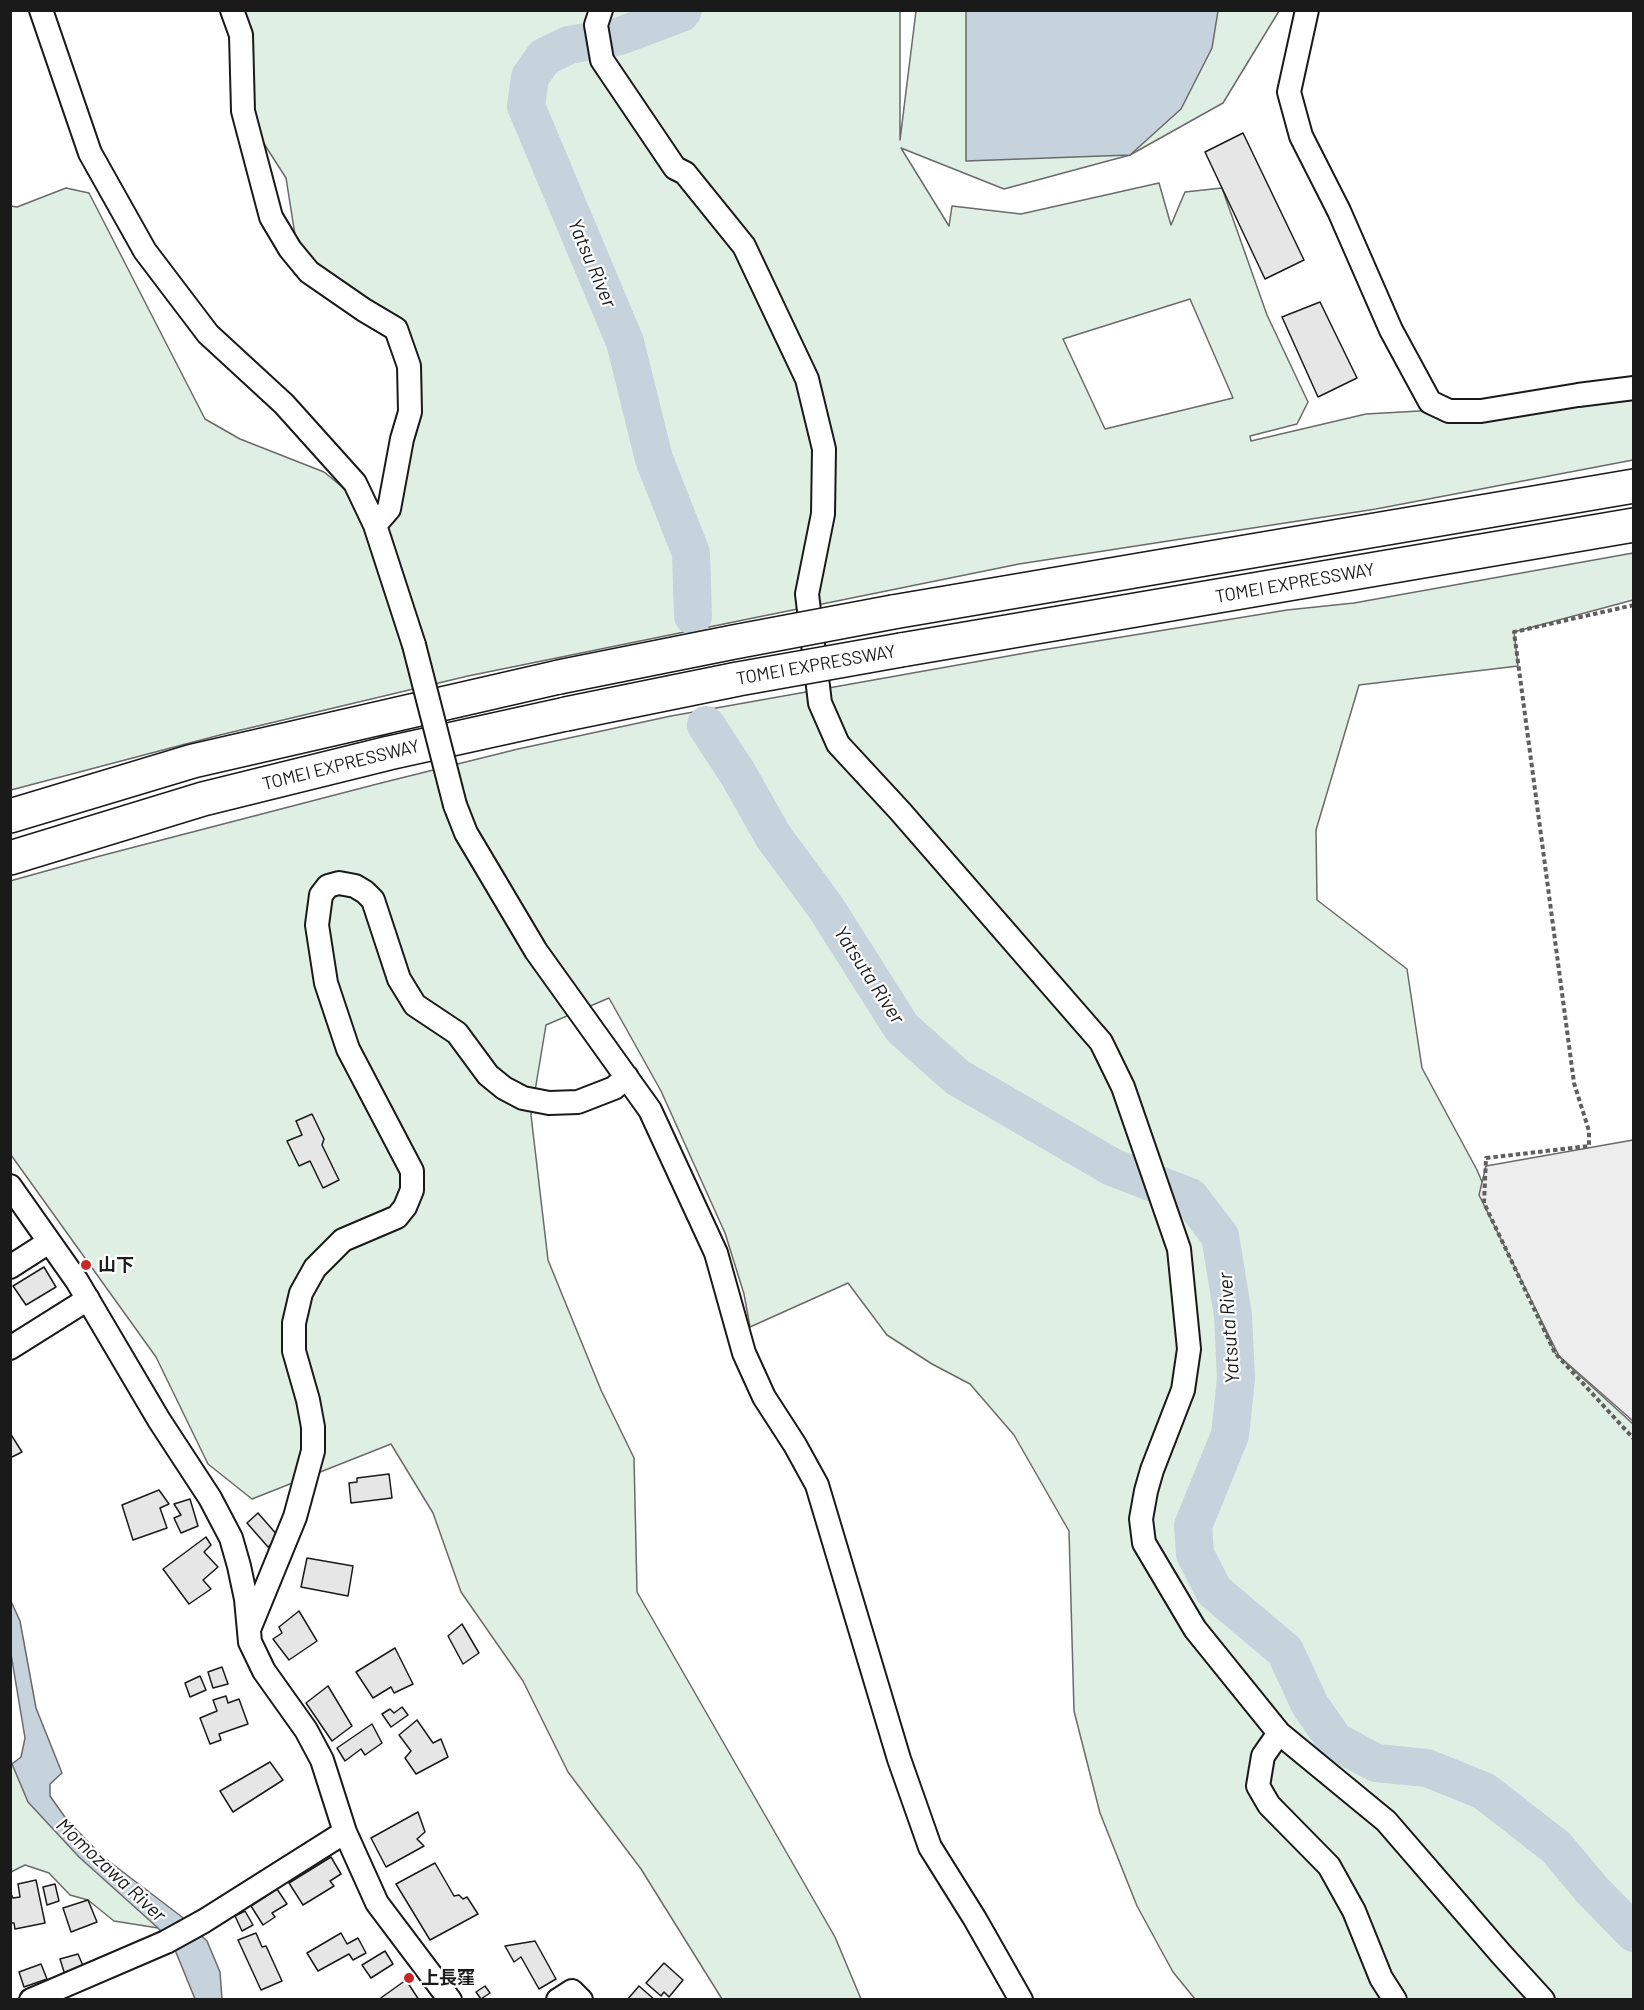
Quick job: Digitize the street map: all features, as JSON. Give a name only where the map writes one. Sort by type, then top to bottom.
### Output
[{"type":"highway","name":"TOMEI EXPRESSWAY","points":[[10,816],[193,761],[559,677],[893,612],[1634,486]]},
{"type":"highway","name":"TOMEI EXPRESSWAY","points":[[10,858],[203,799],[389,753],[566,714],[738,679],[901,650],[1634,525]]},
{"type":"street","points":[[41,10],[90,153],[145,251],[208,334],[284,404],[355,483],[375,525],[414,645],[455,805],[466,833],[536,951],[650,1110],[716,1253],[744,1353],[764,1397],[817,1485],[899,1759],[930,1847],[975,1919],[1021,2000]]},
{"type":"street","points":[[232,10],[241,35],[243,111],[271,217],[290,249],[309,272],[396,329],[409,366],[410,412],[402,439],[389,509],[375,525]]},
{"type":"street","points":[[1307,10],[1289,92],[1300,136],[1339,211],[1391,330],[1430,402],[1449,411],[1481,411],[1634,388]]},
{"type":"street","points":[[598,18],[602,60],[675,168],[685,173],[744,246],[807,378],[824,449],[823,514],[807,594],[820,703],[838,744],[900,811],[1101,1042],[1124,1087],[1179,1250],[1189,1349],[1183,1390],[1146,1491],[1141,1519],[1144,1542],[1195,1629],[1279,1733],[1386,1821],[1543,2000]]},
{"type":"street","points":[[250,1627],[295,1517],[313,1451],[313,1427],[309,1400],[294,1351],[294,1323],[301,1293],[315,1268],[343,1240],[397,1217],[410,1199],[412,1190],[412,1170],[348,1049],[326,983],[317,925],[321,895],[328,886],[339,883],[356,886],[373,900],[399,979],[416,1005],[457,1033],[488,1075],[504,1088],[523,1098],[549,1103],[578,1102],[614,1088],[627,1077]]},
{"type":"street","points":[[10,1186],[88,1299],[159,1420],[210,1498],[231,1538],[244,1588],[250,1642],[264,1671],[306,1730],[322,1760],[345,1832],[377,1903],[450,2000]]},
{"type":"street","points":[[10,1267],[49,1242]]},
{"type":"street","points":[[10,1348],[88,1299]]},
{"type":"street","points":[[1279,1733],[1263,1756],[1258,1786],[1269,1805],[1329,1866],[1354,1911],[1381,1978],[1395,2000]]},
{"type":"street","points":[[31,2000],[166,1942],[204,1922],[345,1832]]},
{"type":"street","points":[[558,2000],[572,1991],[581,2000]]},
{"type":"path","points":[[1634,605],[1514,632],[1574,1083],[1589,1131],[1589,1146],[1486,1158],[1484,1203],[1555,1353],[1634,1439]]},
{"type":"green space","points":[[231,11],[900,11],[900,140],[916,11],[1279,11],[1223,103],[1130,155],[1004,189],[901,148],[949,226],[952,206],[1021,214],[1159,183],[1171,225],[1185,192],[1222,188],[1267,315],[1308,402],[1297,424],[1250,436],[1251,441],[1366,414],[1633,399],[1633,460],[1376,509],[1019,564],[468,676],[220,735],[11,790],[11,206],[17,207],[66,188],[89,193],[205,419],[240,439],[324,472],[380,518],[410,412],[396,329],[299,260],[286,178],[243,111]],"holes":[[[1190,299],[1233,398],[1105,429],[1063,339]]]},
{"type":"green space","points":[[1633,553],[1633,600],[1514,632],[1518,666],[1359,685],[1316,830],[1317,900],[1407,969],[1422,1068],[1477,1170],[1555,1353],[1633,1424],[1633,1999],[1195,1999],[1173,1972],[1137,1906],[1100,1813],[1074,1711],[1069,1531],[1014,1435],[970,1384],[932,1364],[887,1335],[848,1283],[750,1327],[744,1294],[725,1233],[661,1091],[609,998],[546,1025],[531,1115],[548,1260],[601,1390],[634,1458],[637,1592],[835,1937],[861,1999],[722,1999],[641,1869],[568,1772],[523,1681],[461,1592],[433,1513],[391,1444],[252,1499],[208,1464],[156,1357],[11,1155],[10,881],[381,783],[518,749],[671,716],[1042,650],[1287,610],[1354,603]]},
{"type":"green space","points":[[10,1755],[12,1764],[158,1928],[114,1921],[88,1900],[70,1895],[49,1873],[25,1865],[11,1872]]},
{"type":"shaded area","points":[[1634,1140],[1633,1421],[1559,1356],[1479,1195],[1486,1166]]},
{"type":"water","points":[[966,10],[1218,11],[1212,48],[1181,109],[1130,155],[966,161]]},
{"type":"water","name":"Momozawa River","points":[[10,1599],[20,1621],[36,1708],[62,1773],[50,1784],[50,1796],[67,1820],[102,1856],[182,1917],[207,1941],[220,1972],[222,1999],[195,1999],[173,1945],[158,1928],[79,1857],[28,1802],[12,1764],[21,1757],[25,1738],[11,1654]]},
{"type":"building","points":[[1243,133],[1304,260],[1265,279],[1205,152]]},
{"type":"building","points":[[1320,302],[1357,378],[1318,397],[1282,317]]},
{"type":"building","points":[[312,1114],[324,1139],[322,1145],[339,1180],[323,1188],[310,1161],[299,1166],[287,1141],[302,1135],[296,1121]]},
{"type":"building","points":[[44,1267],[56,1287],[26,1305],[13,1286]]},
{"type":"building","points":[[10,1433],[22,1452],[10,1458]]},
{"type":"building","points":[[389,1474],[392,1498],[351,1503],[349,1483],[357,1482],[357,1478]]},
{"type":"building","points":[[159,1490],[169,1504],[160,1508],[167,1528],[133,1540],[122,1505]]},
{"type":"building","points":[[190,1499],[198,1526],[181,1533],[174,1518],[181,1515],[174,1504]]},
{"type":"building","points":[[258,1513],[279,1537],[268,1547],[247,1523]]},
{"type":"building","points":[[206,1537],[211,1545],[204,1552],[218,1567],[203,1580],[211,1589],[189,1604],[163,1569]]},
{"type":"building","points":[[307,1558],[353,1566],[348,1596],[301,1587]]},
{"type":"building","points":[[299,1611],[317,1641],[289,1660],[273,1639],[282,1633],[279,1627]]},
{"type":"building","points":[[462,1624],[479,1653],[463,1664],[448,1636]]},
{"type":"building","points":[[395,1648],[413,1684],[394,1693],[391,1687],[373,1698],[356,1672]]},
{"type":"building","points":[[222,1667],[228,1684],[213,1688],[208,1672]]},
{"type":"building","points":[[200,1676],[206,1690],[190,1697],[185,1683]]},
{"type":"building","points":[[328,1686],[352,1726],[332,1741],[306,1703]]},
{"type":"building","points":[[226,1696],[228,1703],[239,1699],[248,1724],[219,1734],[221,1740],[210,1744],[200,1718],[217,1711],[213,1700]]},
{"type":"building","points":[[402,1707],[408,1715],[391,1727],[382,1714],[390,1709],[394,1713]]},
{"type":"building","points":[[417,1720],[433,1743],[441,1739],[448,1757],[416,1774],[405,1758],[411,1751],[399,1735]]},
{"type":"building","points":[[372,1724],[382,1743],[365,1755],[361,1749],[345,1761],[337,1748]]},
{"type":"building","points":[[270,1762],[283,1780],[233,1812],[220,1791]]},
{"type":"building","points":[[418,1812],[425,1832],[417,1839],[424,1846],[386,1867],[371,1838]]},
{"type":"building","points":[[331,1857],[341,1874],[330,1881],[334,1886],[303,1905],[289,1883]]},
{"type":"building","points":[[435,1863],[454,1896],[459,1895],[463,1899],[467,1897],[478,1914],[430,1940],[396,1884]]},
{"type":"building","points":[[36,1880],[45,1923],[15,1929],[14,1923],[10,1923],[10,1892],[13,1898],[20,1897],[18,1884]]},
{"type":"building","points":[[55,1884],[59,1901],[47,1905],[43,1887]]},
{"type":"building","points":[[277,1889],[287,1904],[272,1913],[275,1917],[263,1925],[251,1906]]},
{"type":"building","points":[[88,1900],[97,1922],[71,1932],[63,1908]]},
{"type":"building","points":[[245,1911],[253,1925],[242,1931],[235,1916]]},
{"type":"building","points":[[256,1933],[262,1947],[266,1946],[282,1981],[261,1990],[238,1940]]},
{"type":"building","points":[[341,1933],[347,1944],[358,1938],[366,1953],[353,1960],[349,1954],[318,1971],[307,1953]]},
{"type":"building","points":[[535,1941],[556,1979],[539,1989],[521,1957],[514,1962],[505,1946]]},
{"type":"building","points":[[385,1951],[393,1964],[371,1978],[362,1965]]},
{"type":"building","points":[[78,1954],[84,1968],[65,1975],[60,1959]]},
{"type":"building","points":[[664,1963],[683,1980],[669,1997],[664,1992],[661,1996],[646,1983]]},
{"type":"building","points":[[41,1964],[47,1979],[24,1987],[19,1972]]},
{"type":"building","points":[[406,1980],[419,2000],[378,2000]]},
{"type":"building","points":[[485,1986],[490,1993],[481,1999],[476,1992]]},
{"type":"building","points":[[639,1986],[655,2000],[627,2000]]},
{"type":"waterway","name":"Yatsu River","points":[[683,10],[681,13],[620,36],[569,45],[544,57],[530,77],[526,106],[625,342],[654,459],[691,553],[693,616]]},
{"type":"waterway","name":"Yatsuta River","points":[[706,725],[738,774],[773,836],[826,908],[902,1028],[957,1077],[1112,1167],[1190,1197],[1220,1236],[1233,1315],[1236,1379],[1230,1435],[1193,1526],[1195,1554],[1214,1591],[1285,1651],[1310,1705],[1335,1741],[1376,1763],[1427,1768],[1484,1791],[1556,1847],[1592,1890],[1634,1933]]},
{"type":"place","name":"山下","points":[[86,1265]]},
{"type":"place","name":"上長窪","points":[[409,1978]]}]
